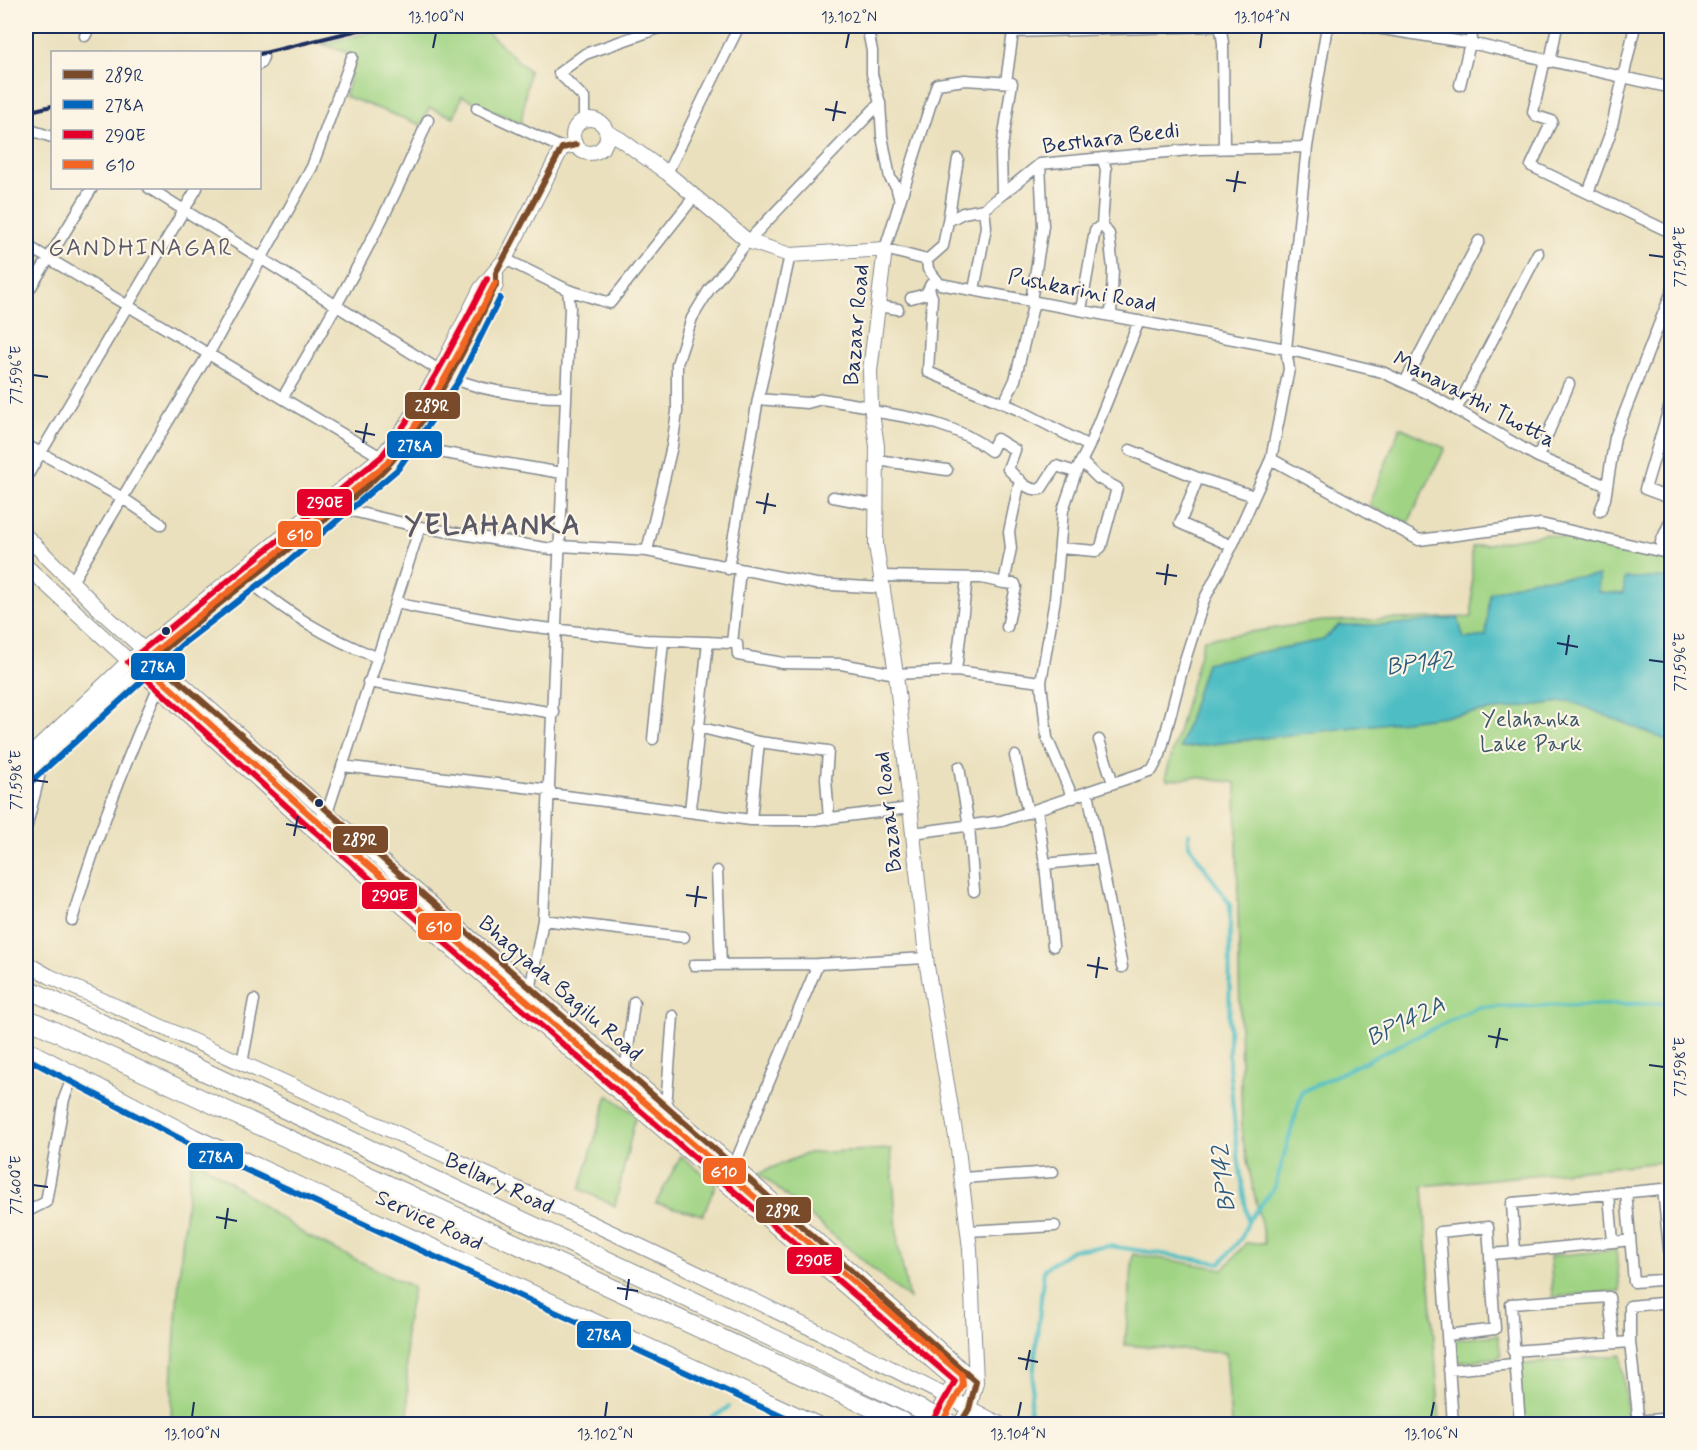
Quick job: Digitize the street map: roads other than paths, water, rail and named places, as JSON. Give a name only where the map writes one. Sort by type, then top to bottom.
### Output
[{"type":"highway","name":"Bellary Road","points":[[26,988],[811,1356],[951,1425]]},
{"type":"highway","name":"Bellary Road","points":[[26,1018],[907,1425]]},
{"type":"main road","points":[[26,759],[133,667],[386,460],[445,373],[496,285],[496,273],[569,146],[574,132],[584,120],[601,122],[607,132],[667,173],[748,241],[790,255],[885,249]]},
{"type":"main road","points":[[569,146],[585,152],[596,152],[605,144],[607,132]]},
{"type":"main road","name":"Bazaar Road","points":[[885,249],[870,371],[877,460],[876,545],[896,674],[926,958],[962,1178],[968,1231],[969,1385]]},
{"type":"main road","points":[[149,654],[178,636],[249,581],[335,503]]},
{"type":"main road","name":"Bhagyada Bagilu Road","points":[[26,536],[149,654],[327,813],[734,1166],[944,1352],[969,1385]]},
{"type":"main road","name":"Bhagyada Bagilu Road","points":[[26,566],[133,667],[309,826],[517,1005],[969,1385]]},
{"type":"main road","points":[[26,774],[133,667]]},
{"type":"main road","points":[[26,963],[49,976],[508,1183],[947,1397]]},
{"type":"main road","name":"Service Road","points":[[26,1048],[205,1141],[818,1425]]},
{"type":"main road","points":[[947,1397],[969,1385]]},
{"type":"main road","points":[[931,1425],[947,1397],[969,1385]]},
{"type":"main road","points":[[960,1425],[969,1385]]},
{"type":"main road","points":[[969,1385],[1000,1425]]},
{"type":"street","points":[[85,36],[90,26]]},
{"type":"street","points":[[584,120],[584,98],[559,73],[585,54],[665,26]]},
{"type":"street","points":[[667,173],[739,26]]},
{"type":"street","points":[[867,26],[872,51],[872,74],[880,103],[882,136],[890,178],[896,186],[900,201]]},
{"type":"street","points":[[1006,82],[1013,32],[1213,26]]},
{"type":"street","points":[[1217,26],[1222,43],[1224,148]]},
{"type":"street","points":[[913,833],[1002,821],[1152,770],[1160,755],[1204,600],[1232,546],[1270,459],[1289,369],[1286,349],[1307,147],[1326,32],[1329,26]]},
{"type":"street","points":[[1364,26],[1470,43],[1671,88]]},
{"type":"street","points":[[1460,85],[1473,26]]},
{"type":"street","points":[[1557,26],[1533,112],[1536,116],[1552,121],[1531,166],[1671,233]]},
{"type":"street","points":[[1588,193],[1610,134],[1635,26]]},
{"type":"street","points":[[72,582],[209,353],[312,167],[352,57]]},
{"type":"street","points":[[927,260],[885,249],[937,84],[965,80],[1012,83],[1001,154],[1002,194]]},
{"type":"street","points":[[647,551],[672,446],[677,412],[677,364],[692,318],[709,290],[732,266],[748,241],[880,103]]},
{"type":"street","points":[[477,108],[569,146]]},
{"type":"street","points":[[283,397],[337,306],[411,161],[428,120]]},
{"type":"street","points":[[26,132],[27,129],[51,137]]},
{"type":"street","name":"Besthara Beedi","points":[[948,221],[963,213],[984,209],[1040,164],[1224,148],[1307,147]]},
{"type":"street","points":[[1102,158],[1106,169],[1102,225],[1109,234],[1113,269],[1111,316]]},
{"type":"street","points":[[927,260],[943,246],[958,159]]},
{"type":"street","points":[[1004,403],[1015,380],[1033,301],[1043,226],[1040,164]]},
{"type":"street","points":[[26,295],[91,189]]},
{"type":"street","points":[[151,189],[465,384],[497,391],[565,397]]},
{"type":"street","points":[[26,478],[38,453],[196,189]]},
{"type":"street","points":[[505,259],[568,290],[610,303],[694,197]]},
{"type":"street","points":[[974,290],[986,227],[984,209]]},
{"type":"street","points":[[1081,310],[1095,230],[1102,225]]},
{"type":"street","points":[[1405,382],[1479,241]]},
{"type":"street","points":[[26,244],[386,460]]},
{"type":"street","points":[[1456,410],[1538,253]]},
{"type":"street","points":[[732,643],[734,570],[758,399],[790,255]]},
{"type":"street","points":[[911,298],[927,294],[935,275],[928,269],[927,260]]},
{"type":"street","name":"Pushkarini Road","points":[[935,275],[940,284],[1286,349]]},
{"type":"street","points":[[929,289],[932,297],[928,372],[1004,403],[1089,446]]},
{"type":"street","points":[[517,1005],[530,991],[543,920],[554,713],[568,290]]},
{"type":"street","points":[[1600,511],[1607,486],[1614,436],[1671,291]]},
{"type":"street","points":[[877,306],[898,309]]},
{"type":"street","points":[[1072,798],[1047,738],[1041,682],[1060,548],[1063,510],[1076,472],[1089,446],[1139,321]]},
{"type":"street","name":"Manavarthi Thotta","points":[[1286,349],[1382,372],[1405,382],[1538,457],[1607,486]]},
{"type":"street","points":[[1538,457],[1569,384]]},
{"type":"street","points":[[1671,398],[1645,489],[1671,499]]},
{"type":"street","points":[[758,399],[807,403],[822,399],[872,409],[946,426],[974,437],[991,451],[997,439],[1015,450],[1008,469],[1023,485],[1036,490],[1041,489],[1056,466],[1076,472]]},
{"type":"street","points":[[399,444],[562,473]]},
{"type":"street","points":[[26,445],[121,497],[161,524]]},
{"type":"street","points":[[1130,450],[1254,496]]},
{"type":"street","points":[[1270,459],[1419,540],[1540,524],[1663,552],[1671,550]]},
{"type":"street","points":[[877,460],[947,470]]},
{"type":"street","points":[[1060,548],[1096,551],[1101,547],[1117,488],[1098,478],[1081,461]]},
{"type":"street","points":[[1198,477],[1180,523],[1232,546]]},
{"type":"street","points":[[1004,583],[1011,548],[1009,532],[1020,480]]},
{"type":"street","points":[[832,497],[876,505]]},
{"type":"street","points":[[335,503],[420,527],[551,549],[560,546],[647,551],[734,570],[816,584],[967,578],[1015,584],[1007,627]]},
{"type":"street","points":[[1661,543],[1671,517]]},
{"type":"street","points":[[309,826],[327,813],[420,527]]},
{"type":"street","points":[[956,671],[967,578]]},
{"type":"street","points":[[249,581],[285,611],[324,635],[376,657]]},
{"type":"street","points":[[396,599],[400,604],[414,607],[555,630],[663,642],[732,643],[737,644],[738,655],[783,663],[841,664],[896,674],[956,671],[1041,682]]},
{"type":"street","points":[[653,739],[663,642]]},
{"type":"street","points":[[690,811],[708,642]]},
{"type":"street","points":[[368,682],[554,713]]},
{"type":"street","points":[[72,920],[92,852],[127,757],[158,688]]},
{"type":"street","points":[[698,727],[759,742],[828,751],[826,779],[829,819]]},
{"type":"street","points":[[1099,741],[1113,783]]},
{"type":"street","points":[[750,820],[759,742]]},
{"type":"street","points":[[26,829],[45,756]]},
{"type":"street","points":[[1015,756],[1033,811],[1045,864],[1053,946]]},
{"type":"street","points":[[342,766],[750,820],[829,819],[910,808]]},
{"type":"street","points":[[959,767],[969,826],[974,891]]},
{"type":"street","points":[[1088,792],[1122,967]]},
{"type":"street","points":[[1045,864],[1101,858]]},
{"type":"street","points":[[717,871],[721,964]]},
{"type":"street","points":[[543,920],[684,937]]},
{"type":"street","points":[[694,965],[818,964],[926,958]]},
{"type":"street","points":[[734,1166],[818,964]]},
{"type":"street","points":[[242,1063],[254,1000]]},
{"type":"street","points":[[625,1072],[634,1002]]},
{"type":"street","points":[[666,1107],[673,1016]]},
{"type":"street","points":[[26,1212],[46,1202],[64,1099],[74,1073]]},
{"type":"street","points":[[962,1178],[1053,1172]]},
{"type":"street","points":[[1515,1252],[1512,1203],[1626,1192],[1665,1190],[1671,1278],[1634,1282],[1626,1192]]},
{"type":"street","points":[[1609,1194],[1613,1242]]},
{"type":"street","points":[[968,1231],[1055,1226]]},
{"type":"street","points":[[1447,1335],[1496,1329],[1488,1227],[1440,1232],[1453,1425]]},
{"type":"street","points":[[1491,1254],[1630,1240]]},
{"type":"street","points":[[1520,1425],[1510,1307],[1512,1304],[1610,1297],[1614,1343]]},
{"type":"street","points":[[1671,1302],[1630,1306],[1630,1342],[1639,1423],[1671,1418]]},
{"type":"street","points":[[1513,1352],[1630,1342]]},
{"type":"street","points":[[1449,1370],[1514,1364]]},
{"type":"water","points":[[1599,576],[1598,592],[1623,594],[1625,578],[1671,578],[1671,742],[1570,701],[1180,748],[1206,663],[1323,640],[1339,625],[1386,625],[1458,618],[1464,639],[1486,636],[1490,593],[1534,579]]},
{"type":"waterway","name":"BP142","points":[[1036,1424],[1029,1416],[1044,1269],[1072,1250],[1110,1246],[1221,1263],[1242,1237],[1248,1221],[1237,1150],[1229,1065],[1230,904],[1189,845],[1189,833]]},
{"type":"waterway","name":"BP142A","points":[[1248,1221],[1275,1187],[1302,1092],[1478,1007],[1672,1003]]},
{"type":"waterway","points":[[702,1424],[729,1407]]},
{"type":"railway","points":[[261,54],[375,26]]},
{"type":"railway","points":[[26,112],[51,106]]},
{"type":"district","name":"GANDHINAGAR","points":[[141,248]]},
{"type":"district","name":"YELAHANKA","points":[[493,526]]},
{"type":"park label","name":"Yelahanka Lake Park","points":[[1531,732]]}]
